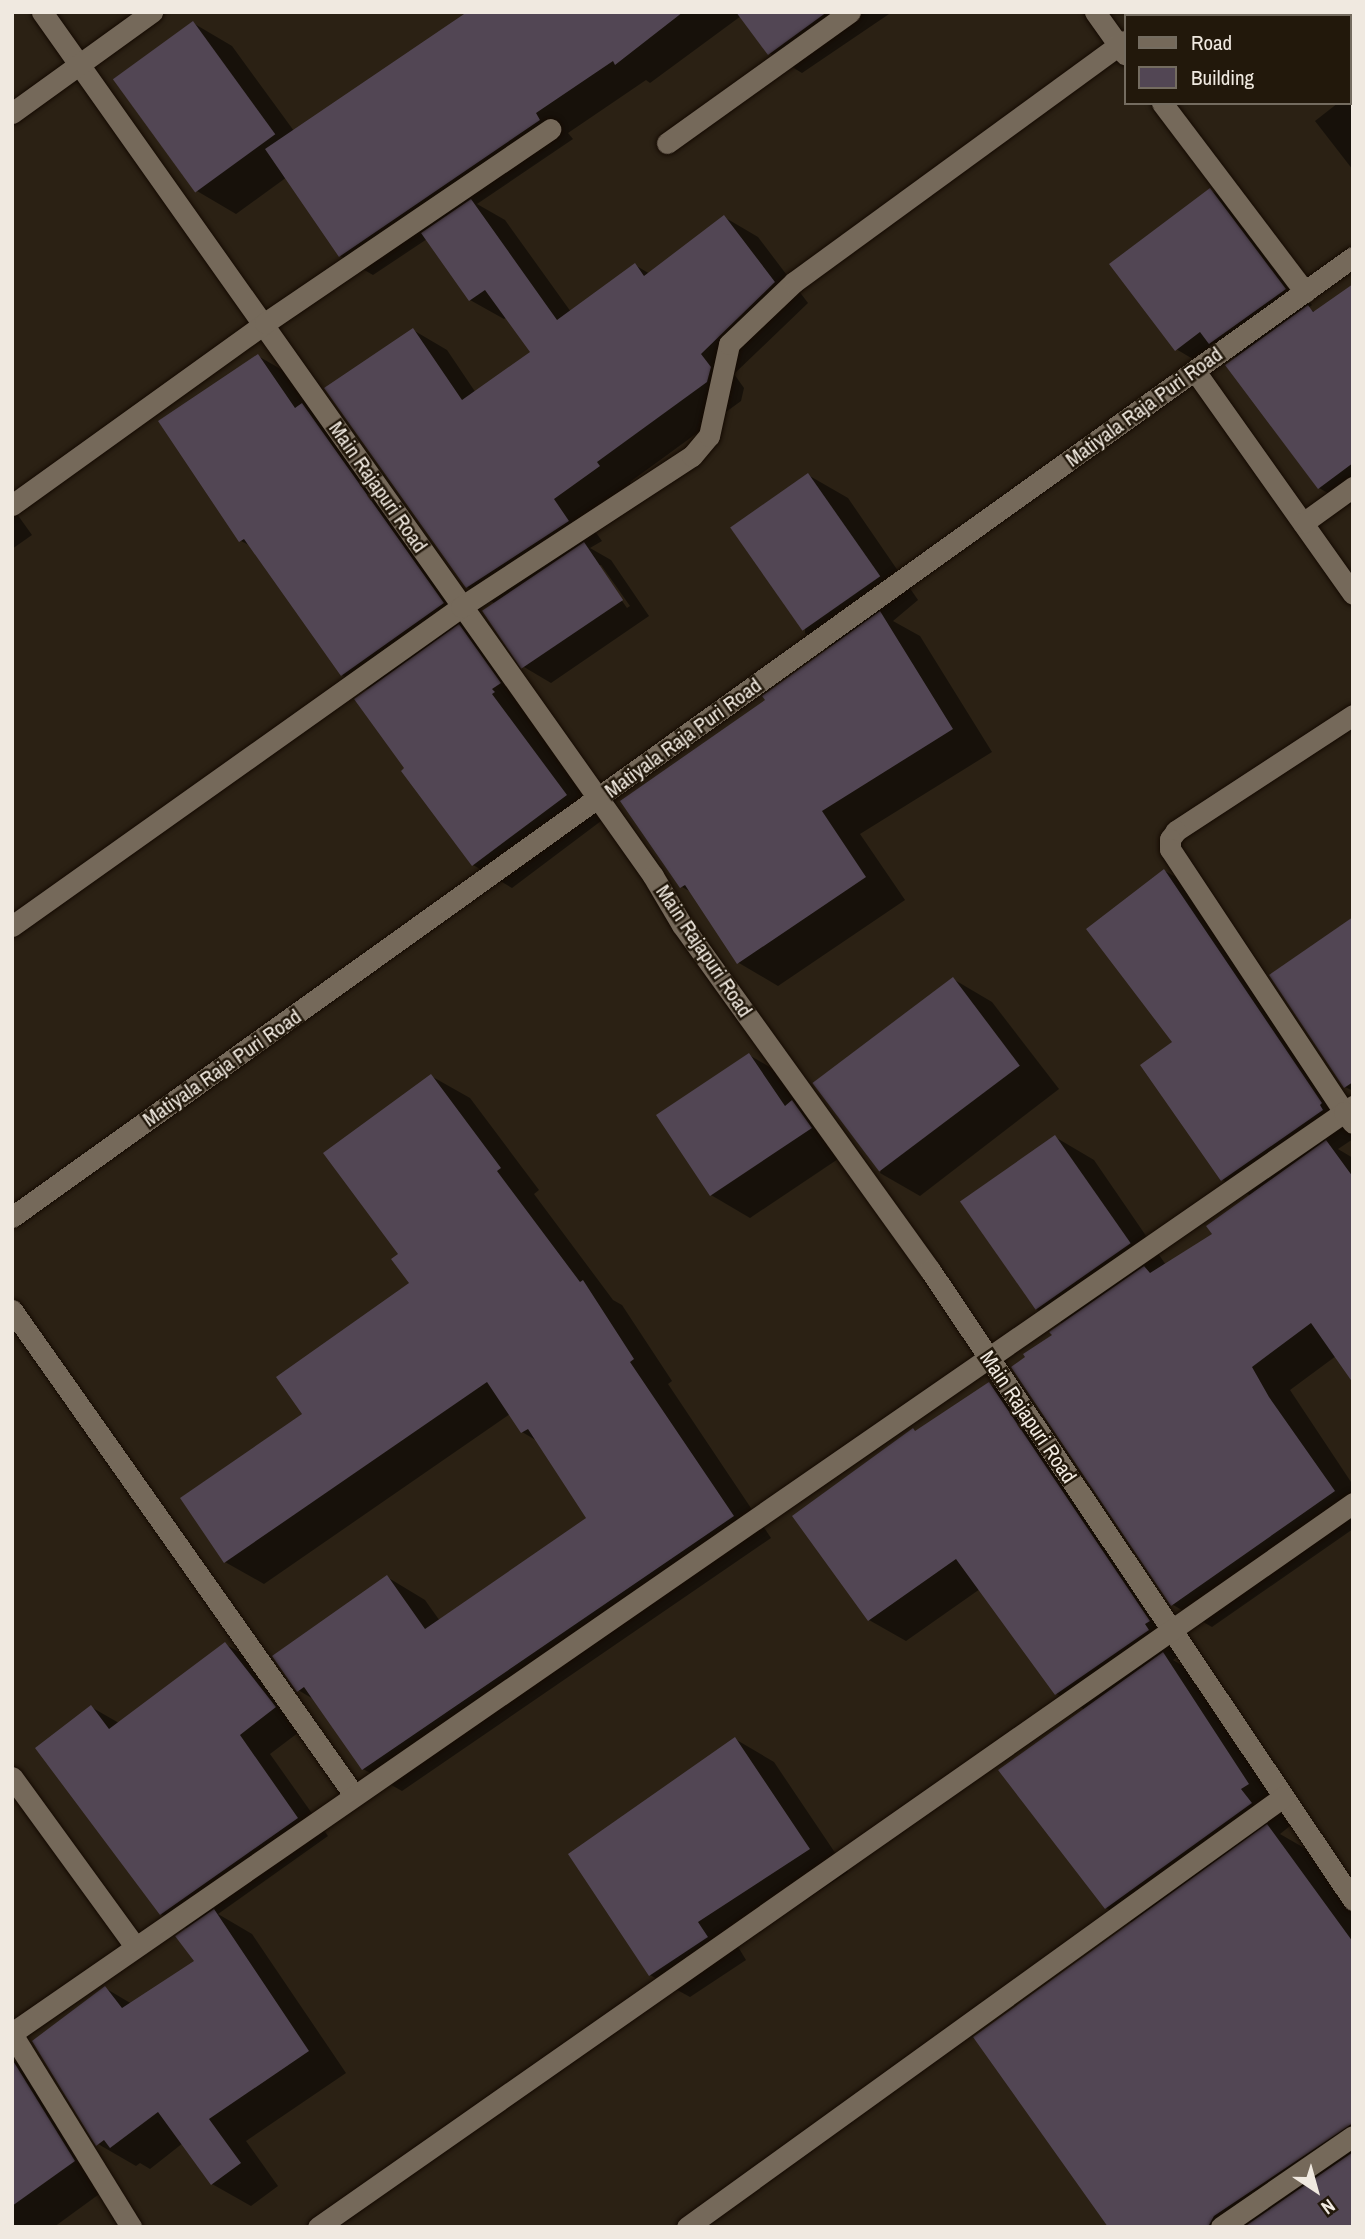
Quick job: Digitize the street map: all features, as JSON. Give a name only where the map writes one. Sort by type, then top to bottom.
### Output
[{"type":"street","name":"Main Rajapuri Road","points":[[42,12],[265,323],[461,607],[653,876],[682,925],[930,1270],[1353,1900]]},
{"type":"street","points":[[12,113],[152,12]]},
{"type":"street","points":[[667,144],[850,12]]},
{"type":"street","points":[[12,926],[461,607],[692,456],[709,436],[729,344],[794,282],[1123,47],[1095,12]]},
{"type":"street","points":[[1164,105],[1305,292]]},
{"type":"street","points":[[12,505],[265,323],[550,130]]},
{"type":"street","name":"Matiyala Raja Puri Road","points":[[12,1217],[1353,257]]},
{"type":"street","points":[[1195,371],[1353,594]]},
{"type":"street","points":[[1303,523],[1353,487]]},
{"type":"street","points":[[131,2227],[12,2034],[135,1946],[988,1358],[1350,1114],[1170,849],[1170,839],[1176,831],[1353,715]]},
{"type":"street","points":[[12,1310],[354,1796]]},
{"type":"street","points":[[317,2227],[1353,1503]]},
{"type":"street","points":[[12,1777],[135,1946]]},
{"type":"street","points":[[687,2227],[1283,1797]]},
{"type":"street","points":[[1222,2227],[1353,2136]]},
{"type":"building","points":[[467,12],[683,12],[615,65],[613,61],[536,113],[540,120],[339,257],[265,149]]},
{"type":"building","points":[[736,12],[827,12],[768,55]]},
{"type":"building","points":[[193,21],[275,134],[195,192],[113,79]]},
{"type":"building","points":[[1210,188],[1286,289],[1209,344],[1200,332],[1175,351],[1109,264]]},
{"type":"building","points":[[471,199],[557,320],[635,263],[644,276],[724,215],[775,282],[701,354],[711,367],[707,382],[597,462],[600,466],[554,499],[569,521],[466,588],[324,388],[413,328],[462,400],[530,352],[485,290],[469,301],[421,233]]},
{"type":"building","points":[[1353,284],[1353,463],[1318,489],[1225,365],[1308,305],[1313,312]]},
{"type":"building","points":[[258,354],[295,408],[302,403],[444,603],[341,676],[244,539],[239,542],[158,421]]},
{"type":"building","points":[[808,473],[880,576],[802,631],[730,527]]},
{"type":"building","points":[[584,542],[623,600],[521,669],[482,611]]},
{"type":"building","points":[[880,611],[953,729],[822,811],[866,877],[737,964],[685,885],[680,888],[620,801],[765,700],[762,696]]},
{"type":"building","points":[[459,624],[501,683],[492,689],[495,692],[492,694],[567,795],[472,866],[401,771],[404,768],[354,699]]},
{"type":"building","points":[[1164,869],[1322,1103],[1320,1105],[1323,1110],[1221,1181],[1140,1065],[1172,1042],[1086,929]]},
{"type":"building","points":[[1353,917],[1353,1082],[1344,1088],[1269,975]]},
{"type":"building","points":[[953,977],[1020,1066],[879,1172],[812,1083]]},
{"type":"building","points":[[749,1053],[785,1106],[792,1100],[812,1128],[710,1196],[656,1115]]},
{"type":"building","points":[[431,1074],[501,1168],[497,1171],[580,1282],[583,1280],[634,1359],[630,1362],[734,1516],[362,1770],[304,1687],[297,1692],[272,1656],[387,1575],[425,1629],[586,1518],[528,1429],[521,1433],[487,1382],[224,1563],[180,1498],[302,1414],[276,1377],[409,1283],[391,1259],[398,1254],[323,1153]]},
{"type":"building","points":[[1055,1135],[1131,1243],[1036,1310],[960,1202]]},
{"type":"building","points":[[1326,1140],[1353,1177],[1353,1383],[1311,1323],[1252,1367],[1269,1397],[1335,1491],[1171,1606],[1011,1367],[1025,1357],[1023,1354],[1052,1335],[1049,1332],[1144,1266],[1150,1273],[1212,1234],[1206,1226]]},
{"type":"building","points":[[989,1382],[1150,1621],[1145,1624],[1149,1630],[1055,1695],[956,1559],[868,1621],[792,1516],[913,1428],[915,1431]]},
{"type":"building","points":[[225,1642],[276,1707],[240,1735],[298,1818],[160,1915],[35,1748],[91,1705],[109,1729]]},
{"type":"building","points":[[1163,1652],[1249,1784],[1241,1789],[1252,1803],[1105,1909],[998,1770]]},
{"type":"building","points":[[735,1737],[810,1849],[698,1922],[708,1937],[649,1976],[568,1854]]},
{"type":"building","points":[[1267,1824],[1353,1942],[1353,2123],[1214,2216],[1208,2227],[1108,2227],[973,2037]]},
{"type":"building","points":[[214,1909],[309,2051],[209,2119],[241,2163],[211,2185],[158,2112],[110,2148],[104,2140],[96,2146],[32,2041],[105,1986],[122,2008],[194,1961],[175,1936]]},
{"type":"building","points":[[12,2059],[75,2161],[12,2206]]},
{"type":"building","points":[[1353,2152],[1353,2227],[1244,2227]]}]
